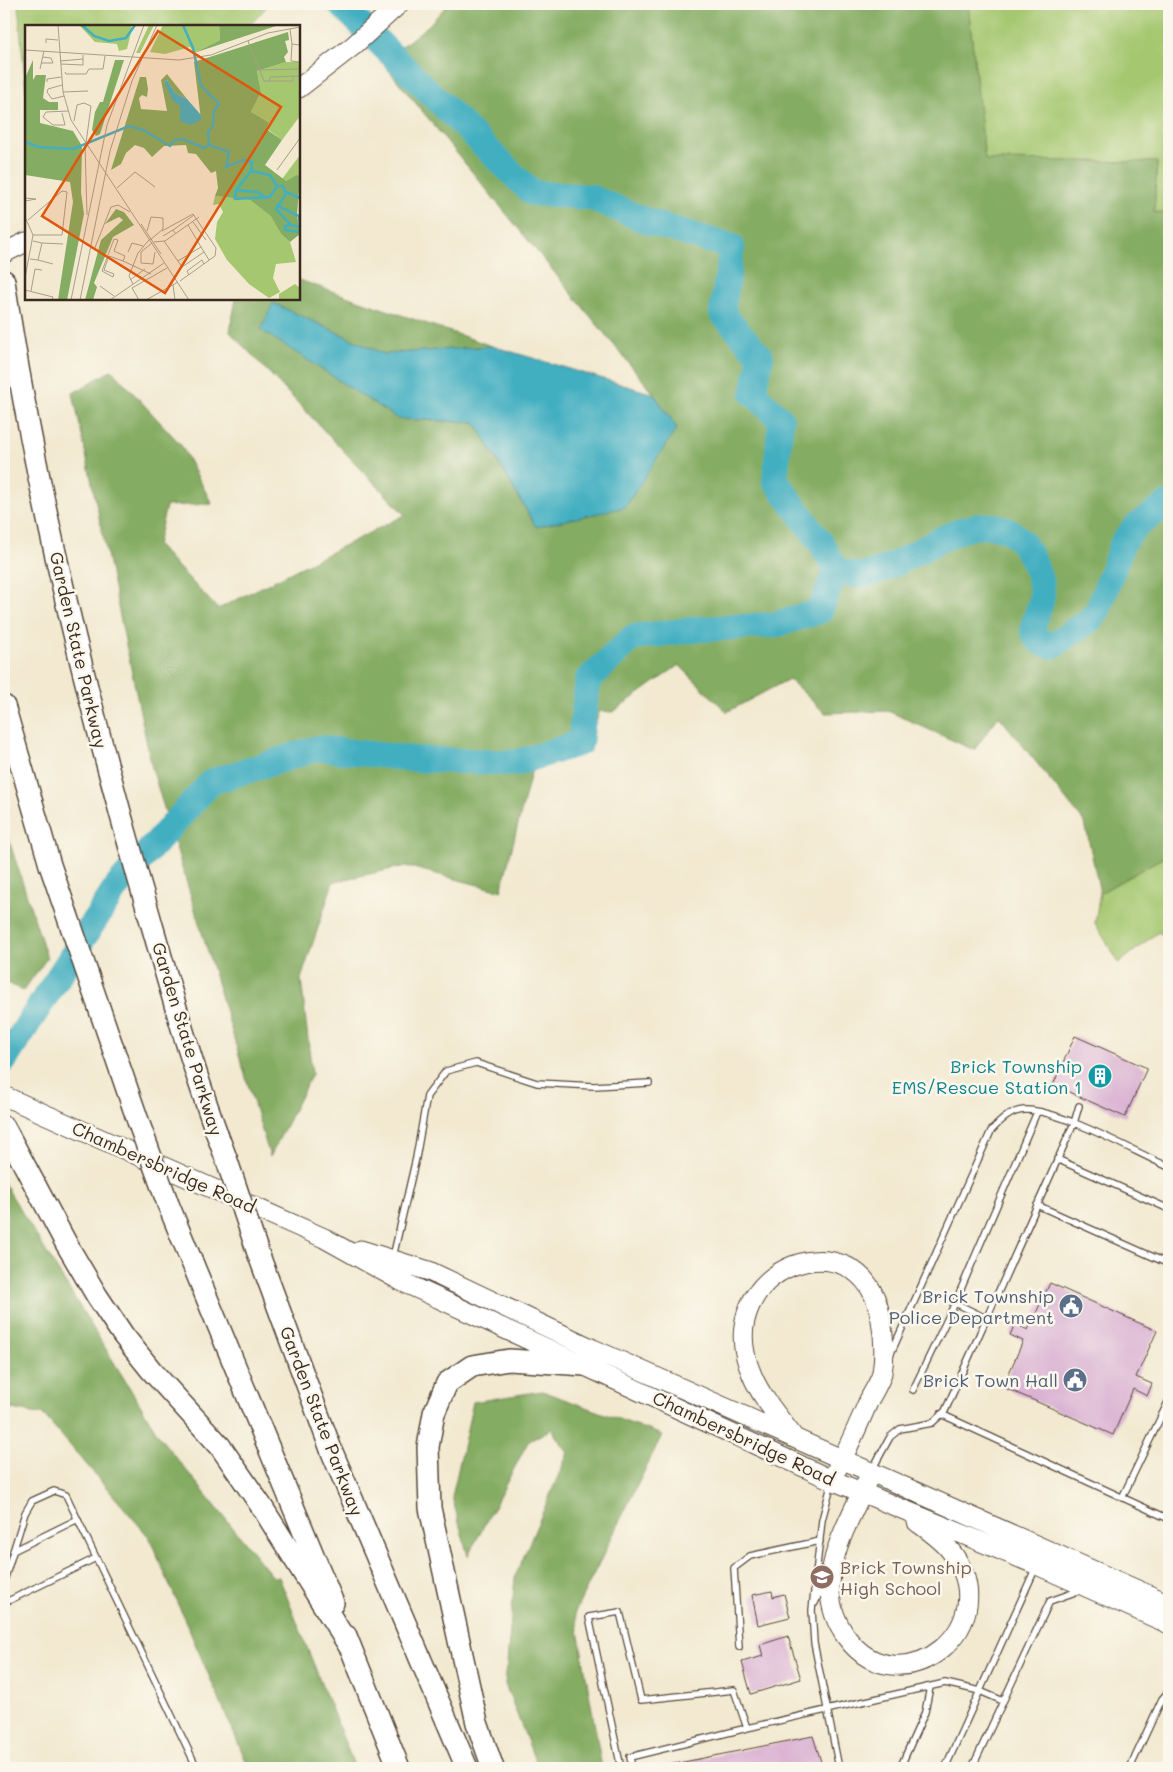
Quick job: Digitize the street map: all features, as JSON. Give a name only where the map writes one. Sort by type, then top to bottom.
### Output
[{"type":"highway","name":"Garden State Parkway","points":[[4,284],[35,454],[98,734],[147,908],[205,1102],[257,1250],[332,1452],[467,1768]]},
{"type":"highway","points":[[4,706],[61,897],[168,1204],[399,1768]]},
{"type":"highway","points":[[4,1128],[67,1245],[97,1296],[151,1370],[220,1446],[262,1507],[351,1649]]},
{"type":"highway","points":[[492,1768],[477,1723],[430,1508],[428,1447],[434,1412],[446,1383],[472,1366],[509,1360],[585,1366]]},
{"type":"main road","points":[[300,87],[353,46],[396,7]]},
{"type":"main road","points":[[4,253],[25,242]]},
{"type":"main road","name":"Chambersbridge Road","points":[[4,1096],[324,1238],[402,1281],[832,1480],[1037,1565],[1169,1624]]},
{"type":"main road","name":"Chambersbridge Road","points":[[324,1238],[429,1271],[593,1349],[792,1435],[1169,1604]]},
{"type":"main road","points":[[792,1435],[760,1391],[746,1357],[744,1338],[749,1305],[773,1276],[787,1267],[809,1260],[835,1261],[861,1276],[879,1304],[884,1338],[882,1373],[832,1480]]},
{"type":"main road","points":[[872,1471],[836,1553],[830,1588],[832,1607],[837,1625],[852,1645],[879,1663],[895,1665],[916,1662],[947,1646],[958,1632],[964,1618],[967,1586],[963,1573],[948,1547],[901,1508]]},
{"type":"lane","points":[[392,1259],[416,1158],[427,1096],[446,1071],[476,1063],[537,1083],[594,1086],[649,1083]]},
{"type":"lane","points":[[872,1471],[890,1437],[900,1429],[932,1422],[941,1414],[1074,1123],[1079,1106]]},
{"type":"lane","points":[[882,1373],[991,1131],[1004,1117],[1024,1110],[1074,1123],[1169,1167]]},
{"type":"lane","points":[[912,1390],[955,1303],[1037,1112]]},
{"type":"lane","points":[[1057,1159],[1169,1209]]},
{"type":"lane","points":[[1037,1205],[1169,1264]]},
{"type":"lane","points":[[955,1303],[986,1318]]},
{"type":"lane","points":[[1122,1498],[1169,1400]]},
{"type":"lane","points":[[941,1414],[1169,1518]]},
{"type":"lane","points":[[832,1480],[822,1520],[812,1610],[814,1643],[839,1768]]},
{"type":"lane","points":[[4,1581],[25,1513],[32,1501],[54,1491],[66,1495],[196,1768]]},
{"type":"lane","points":[[13,1551],[78,1519]]},
{"type":"lane","points":[[739,1647],[734,1568],[750,1556],[820,1541]]},
{"type":"lane","points":[[812,1610],[836,1553]]},
{"type":"lane","points":[[4,1603],[96,1558]]},
{"type":"lane","points":[[945,1768],[1037,1565]]},
{"type":"lane","points":[[972,1768],[1050,1601],[1065,1594],[1089,1588]]},
{"type":"lane","points":[[621,1768],[589,1618],[620,1612],[641,1700],[734,1690],[748,1728]]},
{"type":"lane","points":[[632,1768],[630,1758],[748,1728],[945,1683],[980,1691],[1003,1701]]},
{"type":"lane","points":[[900,1768],[924,1712],[930,1687]]},
{"type":"lane","points":[[1130,1768],[1162,1699],[1169,1691]]},
{"type":"green space","points":[[18,4],[269,4],[250,25],[25,25],[25,80]]},
{"type":"green space","points":[[448,4],[968,4],[985,160],[1157,162],[1154,212],[1169,213],[1169,854],[1100,893],[1085,823],[999,716],[974,750],[888,711],[825,713],[789,679],[727,712],[679,665],[613,712],[600,711],[595,724],[533,765],[501,891],[406,866],[333,882],[301,979],[312,1074],[270,1157],[152,768],[73,393],[112,370],[181,445],[212,504],[166,506],[157,545],[218,609],[405,515],[230,332],[236,300],[300,300],[300,280],[492,346],[384,354],[273,303],[398,419],[475,422],[536,527],[677,428],[654,394],[382,62],[429,25]]},
{"type":"green space","points":[[968,4],[1169,4],[1169,213],[1154,212],[1157,162],[985,160]]},
{"type":"green space","points":[[4,825],[47,958],[23,991],[4,981]]},
{"type":"green space","points":[[1169,854],[1169,938],[1158,932],[1119,963],[1095,923],[1100,893]]},
{"type":"green space","points":[[4,1183],[161,1439],[273,1577],[279,1577],[355,1768],[249,1768],[149,1537],[44,1415],[12,1409],[4,1413]]},
{"type":"green space","points":[[542,1391],[662,1435],[575,1612],[602,1768],[538,1768],[505,1684],[515,1577],[568,1453],[551,1429],[528,1442],[468,1556],[452,1497],[473,1402]]},
{"type":"water","points":[[273,303],[384,354],[492,346],[654,394],[677,428],[625,507],[536,527],[475,422],[398,419],[261,330]]},
{"type":"building","name":"Brick Township EMS/Rescue Station 1","points":[[1075,1036],[1147,1068],[1125,1117],[1053,1085]]},
{"type":"building","points":[[1050,1283],[1157,1331],[1136,1377],[1152,1384],[1147,1396],[1133,1389],[1113,1435],[1003,1387],[1023,1341],[1010,1335],[1015,1324],[1028,1330]]},
{"type":"building","points":[[772,1591],[773,1597],[784,1594],[790,1617],[758,1625],[752,1595]]},
{"type":"building","points":[[788,1636],[801,1679],[751,1694],[742,1662],[763,1656],[760,1645]]},
{"type":"building","points":[[813,1736],[823,1768],[659,1768],[659,1767]]},
{"type":"waterway","points":[[340,4],[532,193],[590,197],[652,223],[732,247],[722,313],[761,357],[753,393],[781,419],[775,480],[821,543],[836,570]]},
{"type":"waterway","points":[[836,570],[859,575],[876,572],[931,544],[968,528],[987,526],[1005,529],[1019,539],[1025,547],[1039,575],[1042,593],[1033,631],[1035,637],[1041,642],[1052,646],[1090,620],[1098,610],[1123,542],[1136,526],[1169,503]]},
{"type":"waterway","points":[[4,1061],[117,886],[211,782],[318,748],[413,759],[516,763],[580,743],[588,680],[633,637],[700,629],[774,625],[820,611],[836,570]]},
{"type":"place","name":"Brick Township EMS/Rescue Station 1","points":[[1100,1076]]},
{"type":"place","name":"Brick Township Police Department","points":[[1071,1306]]},
{"type":"place","name":"Brick Town Hall","points":[[1075,1380]]},
{"type":"place","name":"Brick Township High School","points":[[822,1577]]}]
